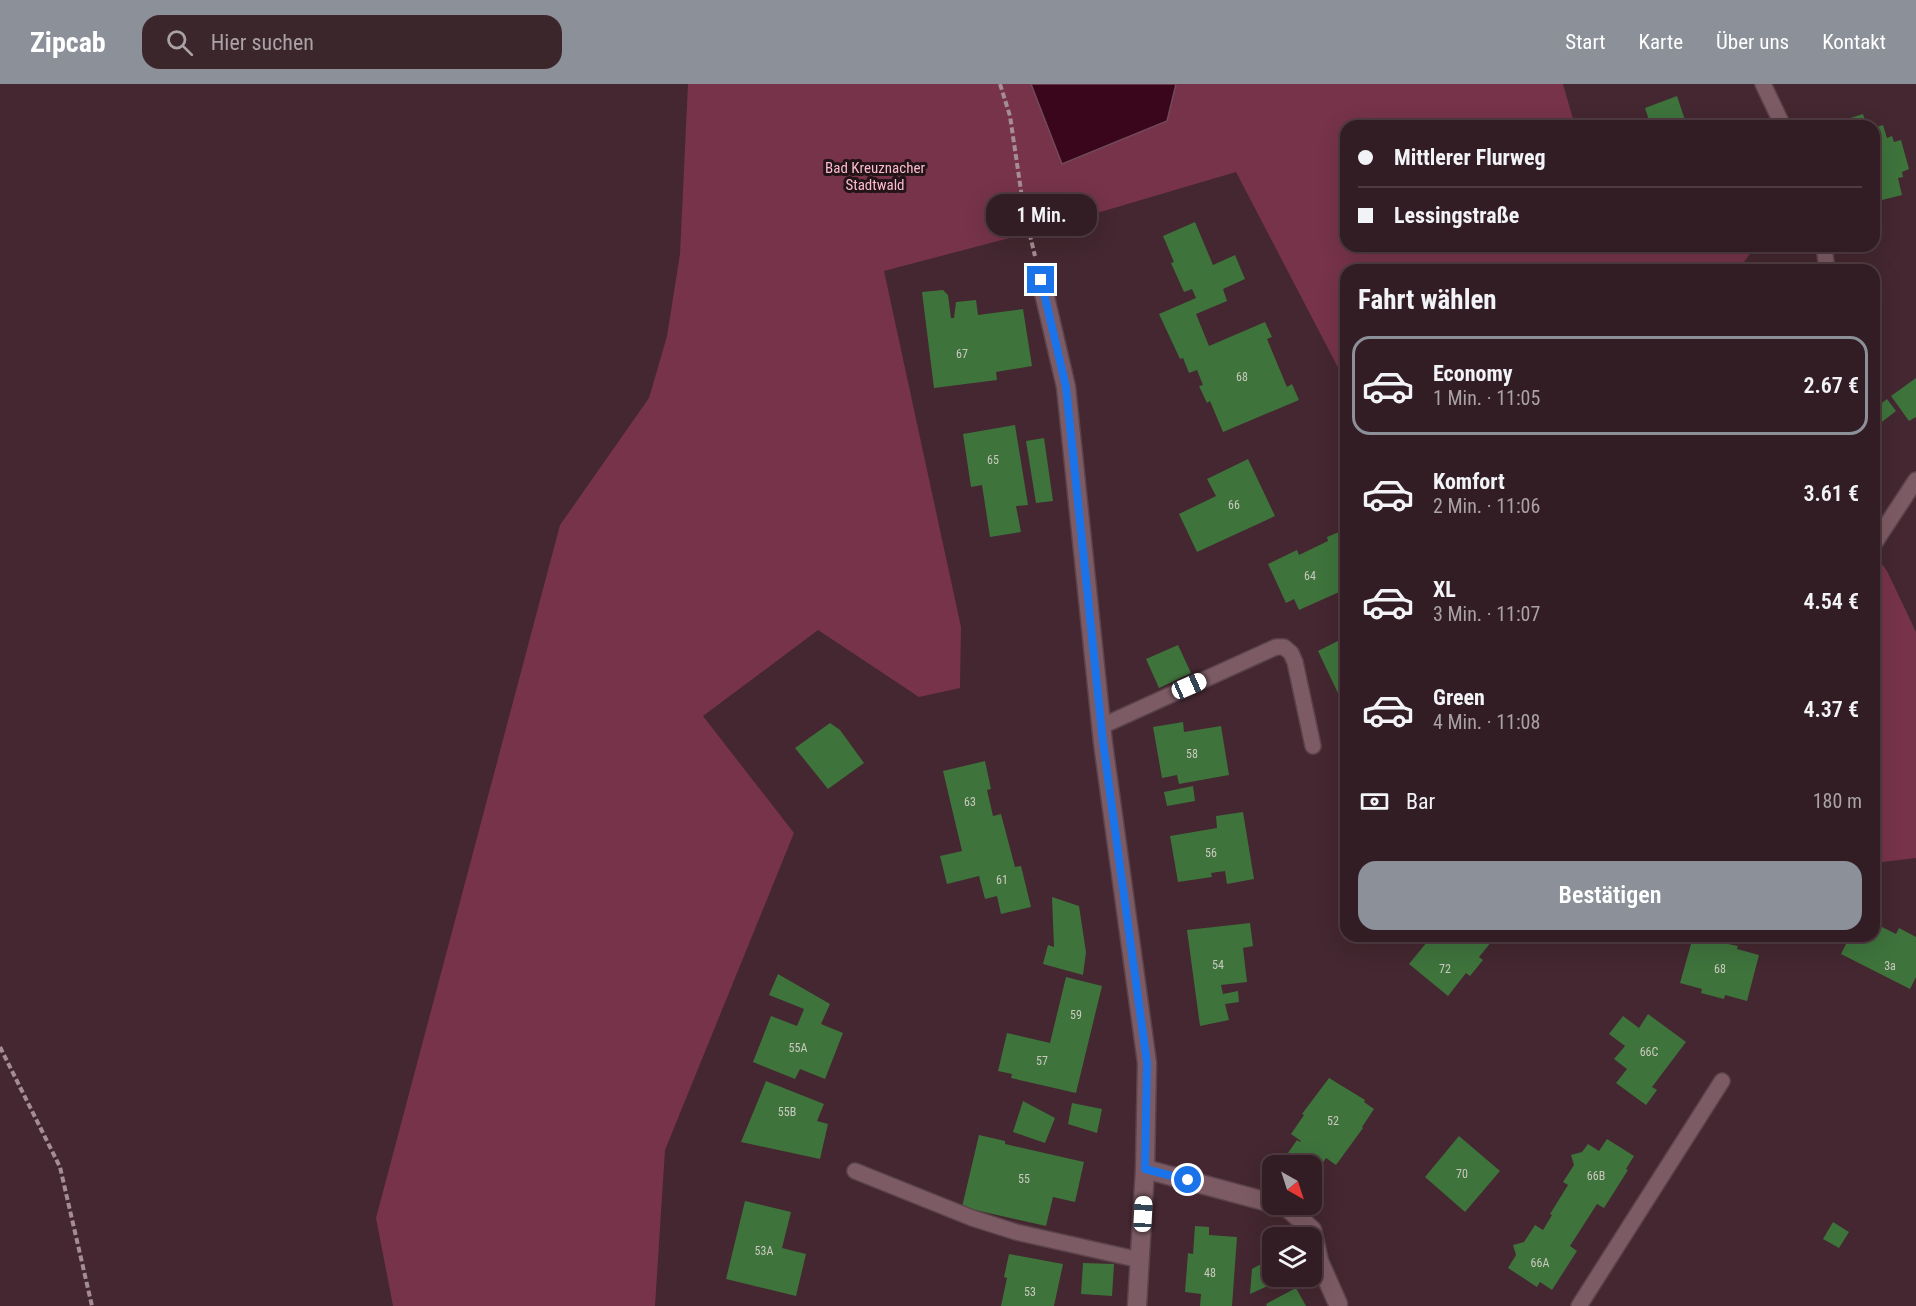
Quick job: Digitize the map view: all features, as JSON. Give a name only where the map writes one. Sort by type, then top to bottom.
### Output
[{"type":"street","points":[[1041,280],[1066,387],[1102,726],[1147,1063],[1145,1169],[1137,1306]]},
{"type":"street","points":[[1145,1169],[1262,1201]]},
{"type":"street","points":[[1296,1215],[1312,1230],[1319,1261],[1338,1304]]},
{"type":"lane","points":[[1763,84],[1780,120]]},
{"type":"lane","points":[[1880,535],[1916,480]]},
{"type":"lane","points":[[1102,726],[1276,647],[1284,647],[1291,653],[1295,662],[1313,746]]},
{"type":"lane","points":[[1579,1306],[1722,1081]]},
{"type":"lane","points":[[855,1172],[972,1218],[1016,1232],[1140,1260]]},
{"type":"path","points":[[1000,84],[1010,116],[1024,211],[1041,280]]},
{"type":"path","points":[[0,1047],[60,1167],[92,1306]]},
{"type":"green space","name":"Bad Kreuznacher Stadtwald","points":[[688,84],[1563,84],[1573,120],[1340,120],[1340,252],[1751,252],[1742,264],[1340,264],[1340,371],[1236,172],[1036,231],[884,271],[961,627],[960,688],[919,697],[818,630],[703,716],[794,833],[665,1150],[655,1306],[393,1306],[376,1218],[560,525],[649,398],[667,336],[680,254]]},
{"type":"green space","points":[[1880,561],[1887,571],[1916,632],[1916,858],[1880,862]]},
{"type":"shaded area","points":[[1031,84],[1176,84],[1167,121],[1062,164]]},
{"type":"building","points":[[1677,96],[1685,120],[1649,120],[1645,108]]},
{"type":"building","points":[[1863,114],[1865,120],[1844,120]]},
{"type":"building","points":[[1883,125],[1887,138],[1892,136],[1894,142],[1901,140],[1909,169],[1902,172],[1903,177],[1898,178],[1902,195],[1880,200],[1880,126]]},
{"type":"building","points":[[1195,222],[1213,265],[1235,255],[1245,279],[1223,289],[1227,301],[1196,314],[1209,346],[1265,322],[1272,337],[1267,339],[1287,387],[1292,384],[1299,400],[1223,432],[1210,401],[1207,403],[1199,386],[1203,385],[1197,370],[1189,373],[1159,314],[1196,298],[1192,289],[1184,292],[1171,263],[1174,262],[1163,236]]},
{"type":"building","points":[[943,290],[948,295],[951,318],[954,318],[956,302],[976,300],[978,315],[1023,309],[1032,366],[996,372],[997,380],[934,388],[922,292]]},
{"type":"building","points":[[1916,378],[1916,417],[1909,421],[1891,396]]},
{"type":"building","points":[[1887,399],[1896,411],[1880,423],[1880,404]]},
{"type":"building","points":[[1015,425],[1028,505],[1016,506],[1021,532],[990,537],[982,485],[971,487],[963,434]]},
{"type":"building","points":[[1044,438],[1053,501],[1036,503],[1026,441]]},
{"type":"building","points":[[1248,459],[1275,516],[1197,552],[1179,514],[1216,496],[1207,479]]},
{"type":"building","points":[[1340,532],[1340,592],[1299,610],[1294,599],[1286,603],[1268,564],[1297,550],[1299,555],[1328,541],[1327,537]]},
{"type":"building","points":[[1340,640],[1340,697],[1318,651]]},
{"type":"building","points":[[1178,645],[1191,673],[1159,688],[1146,659]]},
{"type":"building","points":[[1183,722],[1184,732],[1221,726],[1229,775],[1179,784],[1177,775],[1162,778],[1153,727]]},
{"type":"building","points":[[830,723],[840,730],[864,763],[828,789],[795,748]]},
{"type":"building","points":[[985,761],[991,789],[987,790],[993,816],[1001,814],[1015,867],[1021,866],[1031,907],[1001,914],[997,896],[985,899],[979,876],[947,884],[940,856],[962,851],[943,771]]},
{"type":"building","points":[[1193,786],[1195,801],[1167,806],[1164,792]]},
{"type":"building","points":[[1243,812],[1254,879],[1227,884],[1225,871],[1211,873],[1212,877],[1178,882],[1170,836],[1217,828],[1216,816]]},
{"type":"building","points":[[1052,897],[1079,906],[1086,952],[1083,975],[1043,964],[1048,945],[1054,947]]},
{"type":"building","points":[[1250,923],[1253,946],[1243,948],[1247,982],[1221,985],[1223,994],[1238,991],[1239,1002],[1225,1004],[1229,1020],[1200,1026],[1187,930]]},
{"type":"building","points":[[1880,926],[1896,934],[1899,928],[1916,937],[1916,977],[1910,989],[1841,954],[1847,942],[1880,942]]},
{"type":"building","points":[[1427,942],[1491,942],[1479,957],[1483,960],[1470,976],[1466,973],[1448,996],[1409,964]]},
{"type":"building","points":[[1692,942],[1718,942],[1738,946],[1737,949],[1759,955],[1747,1001],[1725,995],[1724,999],[1701,993],[1702,989],[1680,983]]},
{"type":"building","points":[[778,974],[830,1004],[821,1024],[843,1033],[825,1079],[800,1069],[795,1079],[753,1062],[771,1016],[797,1026],[804,1009],[769,995]]},
{"type":"building","points":[[1066,977],[1102,986],[1076,1093],[1011,1078],[1012,1074],[998,1071],[1007,1033],[1050,1043]]},
{"type":"building","points":[[1648,1014],[1686,1042],[1652,1087],[1657,1090],[1646,1105],[1616,1083],[1627,1069],[1614,1059],[1625,1046],[1609,1034],[1623,1016],[1639,1028]]},
{"type":"building","points":[[1329,1078],[1365,1100],[1364,1102],[1374,1109],[1336,1165],[1326,1158],[1322,1164],[1322,1155],[1287,1155],[1297,1140],[1301,1141],[1291,1134],[1304,1115],[1302,1114]]},
{"type":"building","points":[[766,1081],[824,1104],[817,1121],[828,1124],[820,1159],[741,1142]]},
{"type":"building","points":[[1023,1101],[1055,1118],[1045,1143],[1013,1132]]},
{"type":"building","points":[[1072,1103],[1102,1109],[1097,1133],[1068,1124]]},
{"type":"building","points":[[979,1135],[1005,1141],[1005,1144],[1084,1162],[1075,1202],[1053,1197],[1046,1226],[962,1207]]},
{"type":"building","points":[[1459,1136],[1500,1171],[1465,1212],[1425,1177]]},
{"type":"building","points":[[1607,1139],[1634,1156],[1626,1169],[1628,1170],[1604,1208],[1597,1204],[1570,1246],[1577,1251],[1552,1290],[1540,1282],[1537,1287],[1508,1268],[1516,1255],[1513,1245],[1524,1242],[1535,1225],[1543,1230],[1568,1185],[1563,1182],[1574,1165],[1571,1155],[1582,1152],[1588,1144],[1599,1151]]},
{"type":"building","points":[[745,1201],[791,1212],[782,1248],[806,1254],[796,1296],[726,1279]]},
{"type":"building","points":[[1833,1222],[1849,1232],[1839,1248],[1823,1239]]},
{"type":"building","points":[[1195,1226],[1209,1227],[1209,1235],[1237,1237],[1232,1306],[1200,1306],[1201,1294],[1185,1292],[1188,1253],[1193,1254]]},
{"type":"building","points":[[1009,1254],[1063,1264],[1054,1306],[1001,1306]]},
{"type":"building","points":[[1083,1263],[1114,1264],[1112,1296],[1081,1294]]},
{"type":"building","points":[[1262,1264],[1262,1287],[1266,1287],[1250,1294],[1252,1269]]},
{"type":"building","points":[[1296,1288],[1306,1306],[1267,1306],[1266,1304]]},
{"type":"route","points":[[1041,280],[1066,387],[1103,742],[1147,1063],[1145,1169],[1188,1180]]}]
